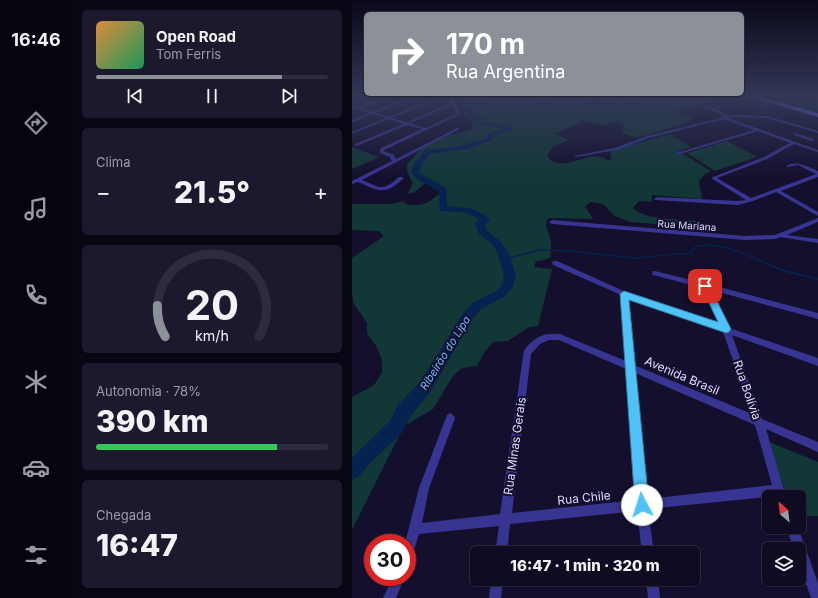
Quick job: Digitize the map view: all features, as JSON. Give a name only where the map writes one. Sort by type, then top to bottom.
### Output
[{"type":"street","points":[[352,133],[374,124]]},
{"type":"street","points":[[356,145],[406,124],[425,129]]},
{"type":"street","points":[[394,160],[392,156],[381,152],[382,149],[437,124]]},
{"type":"street","points":[[576,156],[616,149],[648,137],[699,124]]},
{"type":"street","points":[[740,124],[818,151]]},
{"type":"street","points":[[795,124],[818,132]]},
{"type":"street","points":[[352,183],[394,160],[458,129]]},
{"type":"street","points":[[678,154],[758,130]]},
{"type":"street","points":[[795,134],[815,140]]},
{"type":"street","points":[[804,146],[815,140],[818,136]]},
{"type":"street","points":[[751,200],[714,178],[769,157],[784,150],[794,142]]},
{"type":"street","points":[[788,166],[800,164],[818,174]]},
{"type":"street","points":[[657,199],[738,203],[778,191],[818,174]]},
{"type":"street","points":[[358,180],[386,190],[390,189],[401,178]]},
{"type":"street","points":[[778,191],[818,214]]},
{"type":"street","name":"Rua Mariana","points":[[552,222],[745,238],[780,236],[818,220]]},
{"type":"street","points":[[780,236],[818,241]]},
{"type":"street","points":[[555,263],[624,294],[818,362]]},
{"type":"street","points":[[655,273],[816,315],[818,323]]},
{"type":"street","name":"Rua Bolívia","points":[[705,286],[726,329],[759,422],[779,490]]},
{"type":"street","points":[[624,294],[642,505],[647,546]]},
{"type":"street","name":"Avenida Brasil","points":[[536,341],[547,337],[560,337],[818,447]]},
{"type":"street","name":"Rua Minas Gerais","points":[[502,546],[527,353],[536,341]]},
{"type":"street","points":[[414,534],[424,488],[450,418]]},
{"type":"street","name":"Rua Chile","points":[[416,529],[505,518],[762,495]]},
{"type":"street","points":[[794,534],[817,598]]},
{"type":"street","points":[[389,598],[395,586]]},
{"type":"street","points":[[495,598],[496,586]]},
{"type":"street","points":[[653,586],[654,598]]},
{"type":"green space","points":[[472,124],[577,124],[555,134],[569,140],[554,146],[547,155],[552,161],[558,163],[572,162],[594,157],[602,157],[609,161],[612,158],[610,151],[670,134],[691,147],[678,151],[711,171],[705,174],[699,181],[702,199],[652,195],[652,202],[639,201],[633,208],[646,215],[655,217],[700,222],[701,228],[630,222],[615,216],[603,204],[591,202],[585,206],[593,219],[548,218],[546,225],[551,240],[551,257],[545,260],[536,261],[534,267],[552,269],[538,326],[529,327],[508,341],[493,342],[484,353],[477,366],[462,368],[453,376],[433,409],[404,426],[352,530],[352,397],[374,385],[382,373],[382,360],[377,347],[367,334],[367,323],[354,304],[352,293],[352,258],[384,236],[379,231],[352,230],[352,204],[391,204],[404,201],[405,204],[416,205],[426,203],[431,200],[443,190],[428,181],[413,193],[407,194],[413,183],[407,171],[409,162],[420,150],[433,141],[448,135],[472,129]]},
{"type":"green space","points":[[622,124],[683,124],[637,138],[622,133],[624,125]]},
{"type":"green space","points":[[727,141],[757,157],[715,171],[687,153]]},
{"type":"green space","points":[[352,147],[379,157],[352,169]]},
{"type":"green space","points":[[767,441],[818,462],[818,516],[806,516],[806,490],[784,490]]},
{"type":"waterway","name":"Ribeirão do Lipa","points":[[352,471],[365,456],[396,427],[404,411],[426,386],[467,317],[477,306],[500,294],[507,287],[510,275],[503,252],[496,242],[482,232],[480,224],[485,219],[475,213],[465,210],[454,208],[443,209],[443,190],[421,178],[415,172],[419,162],[428,152],[467,147],[489,140],[493,133],[512,129],[485,124]]},
{"type":"waterway","points":[[505,259],[540,250],[571,251],[633,258],[690,253],[696,246],[706,245],[724,247],[767,264]]},
{"type":"waterway","points":[[765,263],[785,271],[818,279]]},
{"type":"route","points":[[642,505],[624,294],[726,329],[705,286]]}]
